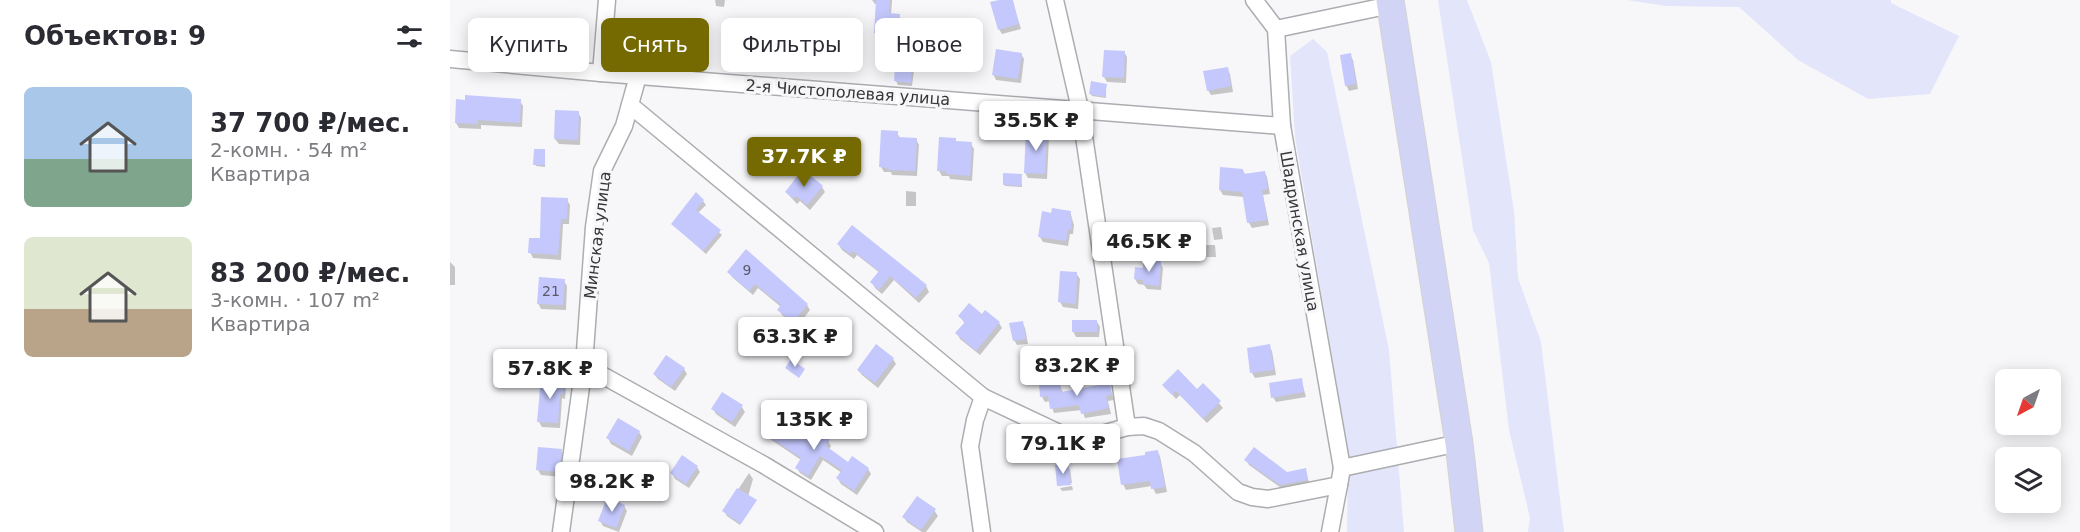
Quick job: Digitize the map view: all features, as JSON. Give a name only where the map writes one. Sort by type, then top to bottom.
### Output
[{"type":"main road","points":[[1390,3],[1459,443],[1469,532]]},
{"type":"street","points":[[601,73],[607,0]]},
{"type":"street","points":[[1055,0],[1080,109],[1127,427]]},
{"type":"street","points":[[1254,0],[1276,28],[1390,3]]},
{"type":"street","name":"Шадринская улица","points":[[1276,28],[1282,126],[1340,476]]},
{"type":"street","name":"2-я Чистополевая улица","points":[[450,59],[638,76],[1282,126]]},
{"type":"street","name":"Минская улица","points":[[561,532],[584,364],[594,227],[602,171],[624,126],[638,76]]},
{"type":"street","points":[[630,105],[983,397],[1070,438],[1095,436],[1127,427],[1144,426],[1159,431],[1194,453],[1238,492],[1268,499],[1340,476],[1459,443]]},
{"type":"street","points":[[584,364],[764,465],[875,532]]},
{"type":"street","points":[[982,532],[970,446],[975,420],[983,397]]},
{"type":"street","points":[[1330,532],[1340,476]]},
{"type":"shaded area","points":[[1438,0],[1467,0],[1491,62],[1514,211],[1518,278],[1541,342],[1564,532],[1528,532],[1530,518],[1509,430],[1489,263],[1473,230]]},
{"type":"shaded area","points":[[1627,0],[1891,0],[1891,3],[1959,36],[1930,94],[1868,99],[1798,60],[1739,7],[1666,6]]},
{"type":"shaded area","points":[[1313,39],[1327,52],[1389,350],[1404,532],[1347,532],[1348,451],[1295,137],[1290,56]]},
{"type":"building","points":[[876,0],[890,0],[889,13],[900,14],[900,18],[875,18],[874,33]]},
{"type":"building","points":[[1013,0],[1019,24],[998,30],[990,2]]},
{"type":"building","points":[[996,49],[1022,53],[1018,79],[992,75]]},
{"type":"building","points":[[1104,50],[1125,51],[1124,78],[1102,77]]},
{"type":"building","points":[[1351,53],[1356,84],[1345,86],[1340,55]]},
{"type":"building","points":[[1228,67],[1231,86],[1207,91],[1203,71]]},
{"type":"building","points":[[895,72],[912,72],[911,83],[894,81]]},
{"type":"building","points":[[1091,81],[1107,84],[1105,97],[1089,94]]},
{"type":"building","points":[[465,95],[521,99],[520,123],[478,120],[478,124],[455,123],[456,99],[465,100]]},
{"type":"building","points":[[555,110],[579,111],[578,140],[554,139]]},
{"type":"building","points":[[1026,129],[1047,130],[1045,174],[1024,173]]},
{"type":"building","points":[[881,130],[898,131],[898,137],[917,138],[915,171],[887,170],[888,168],[879,167]]},
{"type":"building","points":[[939,137],[972,142],[970,176],[937,171]]},
{"type":"building","points":[[534,149],[545,149],[545,165],[533,165]]},
{"type":"building","points":[[1220,167],[1243,169],[1243,174],[1265,171],[1268,189],[1262,190],[1267,220],[1247,223],[1242,192],[1219,190]]},
{"type":"building","points":[[803,169],[823,186],[807,205],[796,196],[794,199],[785,192]]},
{"type":"building","points":[[1003,173],[1022,174],[1021,186],[1003,185]]},
{"type":"building","points":[[696,192],[704,200],[696,210],[721,230],[703,251],[671,224]]},
{"type":"building","points":[[541,197],[568,198],[567,219],[561,219],[558,255],[528,253],[529,238],[540,238]]},
{"type":"building","points":[[1052,208],[1071,211],[1071,230],[1068,229],[1066,241],[1038,237],[1042,211],[1051,213]]},
{"type":"building","points":[[852,225],[927,285],[916,298],[890,276],[879,290],[870,282],[879,271],[853,251],[850,254],[837,244]]},
{"type":"building","points":[[746,249],[808,304],[793,322],[777,310],[781,305],[755,284],[749,291],[727,272]]},
{"type":"building","points":[[1143,260],[1161,261],[1159,286],[1143,284],[1143,280],[1134,279],[1135,267],[1143,268]]},
{"type":"building","points":[[1060,271],[1077,272],[1076,304],[1058,302]]},
{"type":"building","points":[[539,277],[565,279],[563,305],[537,304]]},
{"type":"building","points":[[969,303],[982,314],[985,310],[1000,322],[976,351],[955,333],[965,322],[958,316]]},
{"type":"building","points":[[1072,320],[1097,320],[1097,332],[1072,332]]},
{"type":"building","points":[[1023,321],[1026,339],[1013,341],[1009,323]]},
{"type":"building","points":[[876,344],[894,358],[875,383],[857,370]]},
{"type":"building","points":[[1270,344],[1274,370],[1250,373],[1247,348]]},
{"type":"building","points":[[666,355],[685,368],[671,387],[653,374]]},
{"type":"building","points":[[791,359],[805,369],[799,378],[785,368]]},
{"type":"building","points":[[1178,369],[1197,389],[1203,383],[1221,401],[1203,419],[1176,391],[1172,395],[1162,385]]},
{"type":"building","points":[[541,378],[564,380],[563,394],[560,394],[558,423],[537,422]]},
{"type":"building","points":[[1302,378],[1304,392],[1271,398],[1269,383]]},
{"type":"building","points":[[1060,382],[1061,392],[1110,383],[1112,395],[1106,396],[1109,408],[1081,414],[1079,405],[1050,409],[1048,396],[1040,397],[1039,384]]},
{"type":"building","points":[[722,392],[743,405],[732,422],[711,409]]},
{"type":"building","points":[[778,413],[814,437],[817,432],[830,439],[826,446],[848,462],[852,456],[869,468],[854,491],[836,478],[842,470],[820,456],[808,476],[795,468],[801,458],[765,434]]},
{"type":"building","points":[[618,418],[640,431],[629,451],[606,438]]},
{"type":"building","points":[[538,447],[562,449],[559,472],[536,470]]},
{"type":"building","points":[[1254,447],[1287,472],[1306,468],[1308,480],[1280,485],[1244,460]]},
{"type":"building","points":[[1158,450],[1165,487],[1151,489],[1150,481],[1121,485],[1117,459],[1145,455],[1145,452]]},
{"type":"building","points":[[682,455],[698,466],[686,484],[670,473]]},
{"type":"building","points":[[1068,463],[1071,485],[1057,486],[1055,465]]},
{"type":"building","points":[[737,488],[757,500],[741,524],[722,511]]},
{"type":"building","points":[[917,496],[936,509],[921,530],[902,517]]},
{"type":"building","points":[[607,498],[625,505],[616,528],[598,521]]}]
